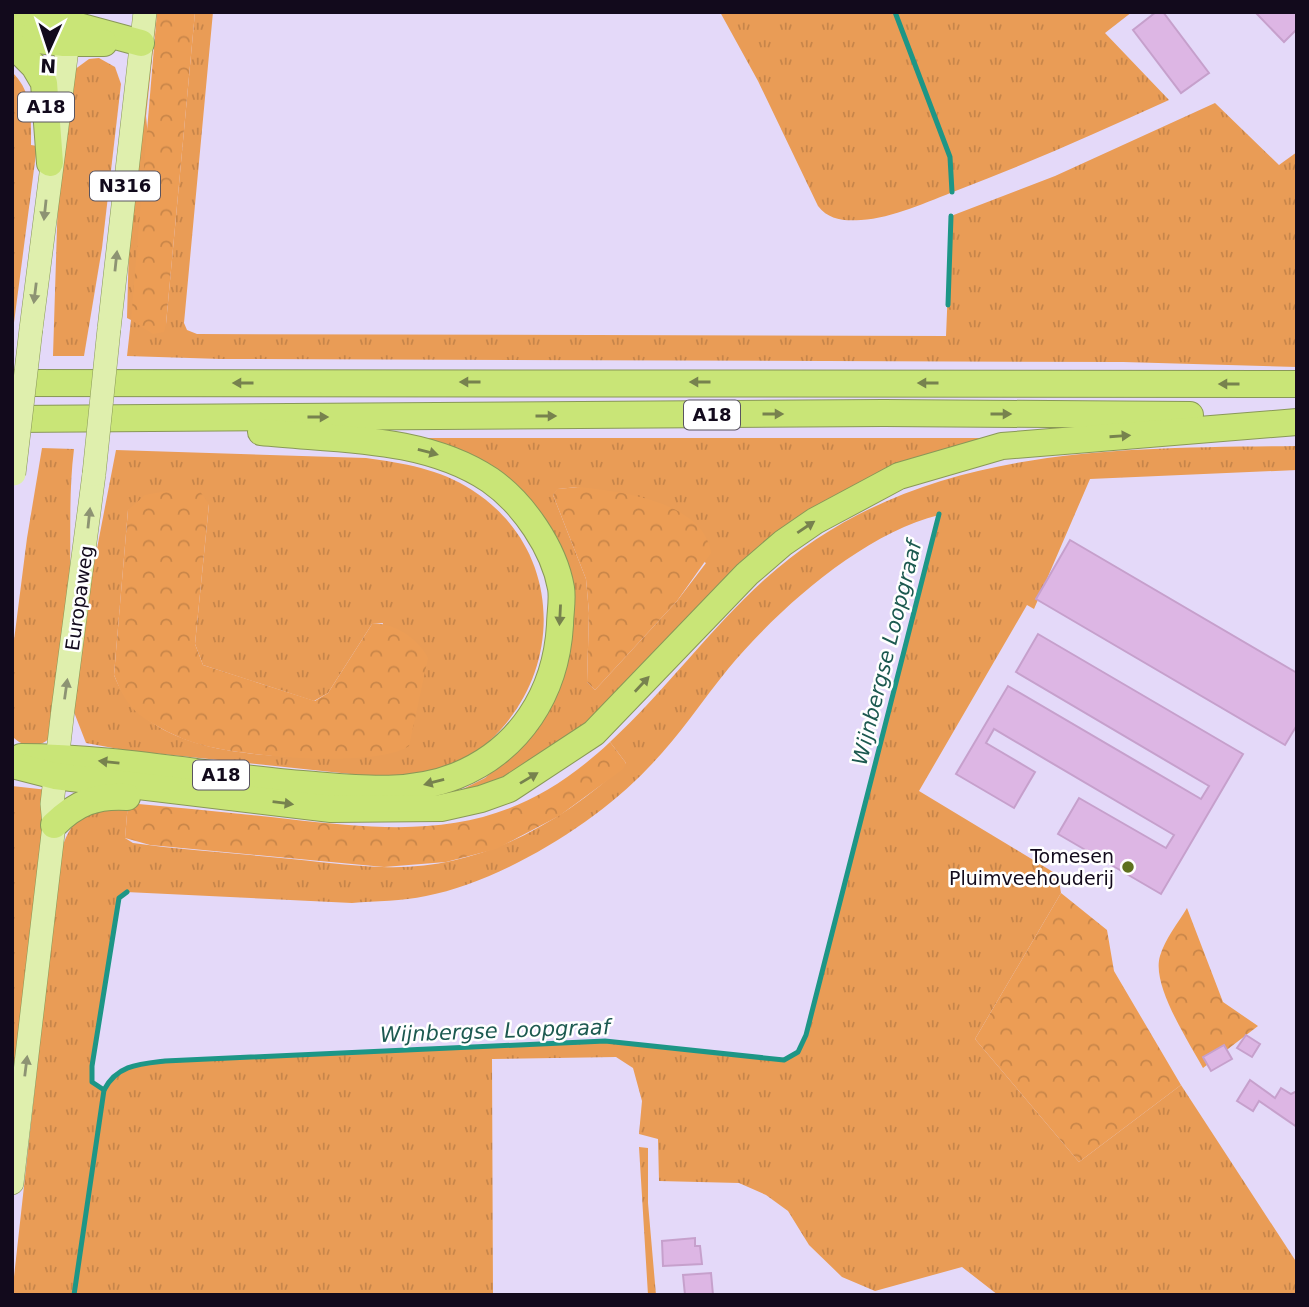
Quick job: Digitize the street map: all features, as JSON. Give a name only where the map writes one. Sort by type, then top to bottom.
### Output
[{"type":"highway","points":[[12,17],[70,26],[141,43]]},
{"type":"highway","points":[[12,37],[70,26]]},
{"type":"highway","name":"A18","points":[[12,44],[34,66],[44,83],[50,163]]},
{"type":"highway","name":"A18","points":[[12,383],[1297,384]]},
{"type":"highway","name":"A18","points":[[12,419],[884,413],[1297,416]]},
{"type":"highway","name":"A18","points":[[12,765],[356,788],[411,788],[456,776],[510,744],[535,713],[545,693],[559,644],[562,589],[546,544],[512,499],[490,480],[448,458],[405,446],[127,419]]},
{"type":"highway","name":"A18","points":[[12,757],[191,792],[344,809],[441,808],[481,799],[509,789],[594,733],[747,574],[783,543],[825,515],[899,476],[1002,446],[1297,422]]},
{"type":"highway","name":"A18","points":[[54,825],[70,809],[102,796],[156,800],[191,792]]},
{"type":"main road","name":"Europaweg","points":[[12,1183],[54,825],[56,767],[94,474],[145,12]]},
{"type":"main road","points":[[13,481],[50,163],[59,124],[70,26]]},
{"type":"green space","points":[[153,12],[157,12],[146,116],[166,324],[195,12],[213,12],[184,323],[187,330],[197,334],[946,336],[951,216],[1055,176],[1215,103],[1279,165],[1297,152],[1297,367],[1123,362],[221,359],[127,356],[131,320],[127,318],[129,244]]},
{"type":"green space","points":[[157,12],[195,12],[166,324],[164,332],[153,334],[131,320]]},
{"type":"green space","points":[[720,12],[1132,12],[1105,33],[1169,100],[1038,158],[910,209],[873,219],[842,220],[827,214],[818,206],[758,81]]},
{"type":"green space","points":[[99,58],[115,67],[121,84],[102,248],[84,356],[53,356],[58,195],[74,70],[89,59]]},
{"type":"green space","points":[[12,72],[24,88],[31,115],[31,145],[37,146],[12,338]]},
{"type":"green space","points":[[405,438],[1022,438],[863,487],[538,765],[443,799],[485,778],[515,753],[565,664],[539,518]],"holes":[[[578,487],[706,563],[677,601],[595,690],[587,682],[589,613],[586,579],[553,495],[558,489]]]},
{"type":"green space","points":[[1297,446],[1297,470],[1090,479],[1034,609],[1027,605],[919,791],[1058,875],[1061,893],[975,1039],[1079,1162],[1181,1085],[1297,1263],[1297,1295],[998,1295],[962,1267],[875,1291],[842,1277],[809,1245],[788,1211],[766,1195],[739,1183],[659,1181],[658,1139],[639,1134],[642,1101],[633,1068],[616,1057],[492,1059],[493,1295],[12,1295],[61,851],[72,827],[85,815],[128,803],[125,838],[133,843],[345,865],[417,866],[483,852],[545,824],[573,806],[626,763],[610,742],[744,599],[764,580],[822,536],[884,502],[948,479],[1015,463],[1085,454]],"holes":[[[939,515],[806,1035],[800,1046],[783,1058],[605,1041],[165,1061],[122,1070],[104,1089],[92,1082],[92,1066],[119,899],[126,892],[352,903],[389,901],[426,896],[455,888],[516,864],[575,829],[626,789],[669,745],[748,646],[796,599],[852,556],[910,525]]]},
{"type":"green space","points":[[42,448],[74,449],[67,631],[53,735],[43,743],[33,746],[22,744],[12,736],[12,656]]},
{"type":"green space","points":[[116,450],[366,458],[407,465],[447,477],[472,490],[505,518],[528,552],[541,589],[544,628],[537,666],[521,703],[496,735],[462,761],[442,770],[379,777],[124,750],[86,743],[72,707],[88,595]],"holes":[[[209,504],[195,644],[203,665],[314,701],[328,693],[372,624],[383,623],[342,757],[245,753],[180,737],[153,723],[130,702],[114,675],[128,510]]]},
{"type":"green space","points":[[578,487],[636,496],[676,510],[693,521],[705,535],[711,553],[677,601],[595,690],[587,682],[589,613],[586,579],[553,495],[557,489]]},
{"type":"green space","points":[[172,490],[199,490],[209,504],[195,644],[203,665],[315,701],[328,693],[372,624],[396,628],[412,638],[428,658],[409,746],[392,753],[338,759],[243,753],[183,739],[153,724],[131,707],[114,675],[128,510],[145,495]]},
{"type":"green space","points":[[610,742],[626,763],[623,769],[559,816],[496,849],[446,862],[384,867],[150,845],[125,838],[128,803],[379,827],[421,827],[460,822],[498,813],[535,797],[572,773]]},
{"type":"green space","points":[[12,786],[48,790],[12,1117]]},
{"type":"green space","points":[[1061,893],[1107,930],[1114,971],[1181,1085],[1079,1162],[975,1039]]},
{"type":"green space","points":[[1187,908],[1223,1002],[1258,1026],[1203,1068],[1173,1013],[1161,982],[1159,968],[1165,943]]},
{"type":"green space","points":[[639,1147],[648,1148],[648,1203],[656,1295],[648,1295]]},
{"type":"building","points":[[1156,12],[1163,12],[1209,73],[1181,93],[1133,30]]},
{"type":"building","points":[[1255,12],[1297,12],[1297,29],[1284,42]]},
{"type":"building","points":[[1070,540],[1297,673],[1297,725],[1285,745],[1036,599]]},
{"type":"building","points":[[1038,634],[1243,754],[1161,894],[1058,834],[1079,798],[1166,848],[1174,835],[994,729],[986,743],[1035,772],[1014,808],[956,774],[1008,686],[1201,799],[1209,786],[1016,672]]},
{"type":"building","points":[[1246,1035],[1260,1044],[1252,1057],[1237,1048]]},
{"type":"building","points":[[1224,1045],[1232,1059],[1211,1071],[1203,1057]]},
{"type":"building","points":[[1250,1080],[1275,1098],[1281,1088],[1291,1094],[1297,1091],[1297,1127],[1259,1101],[1253,1111],[1237,1101]]},
{"type":"building","points":[[695,1238],[695,1246],[700,1246],[702,1264],[663,1266],[662,1241]]},
{"type":"building","points":[[711,1273],[713,1295],[685,1295],[683,1275]]},
{"type":"waterway","name":"Wijnbergse Loopgraaf","points":[[895,12],[950,157],[952,192]]},
{"type":"waterway","name":"Wijnbergse Loopgraaf","points":[[948,305],[951,216]]},
{"type":"waterway","name":"Wijnbergse Loopgraaf","points":[[74,1295],[104,1090],[115,1075],[130,1067],[165,1061],[605,1041],[784,1060],[798,1052],[806,1035],[939,514]]},
{"type":"waterway","points":[[104,1090],[92,1082],[92,1066],[119,898],[127,892]]},
{"type":"place","name":"Tomesen Pluimveehouderij","points":[[1128,867]]}]
